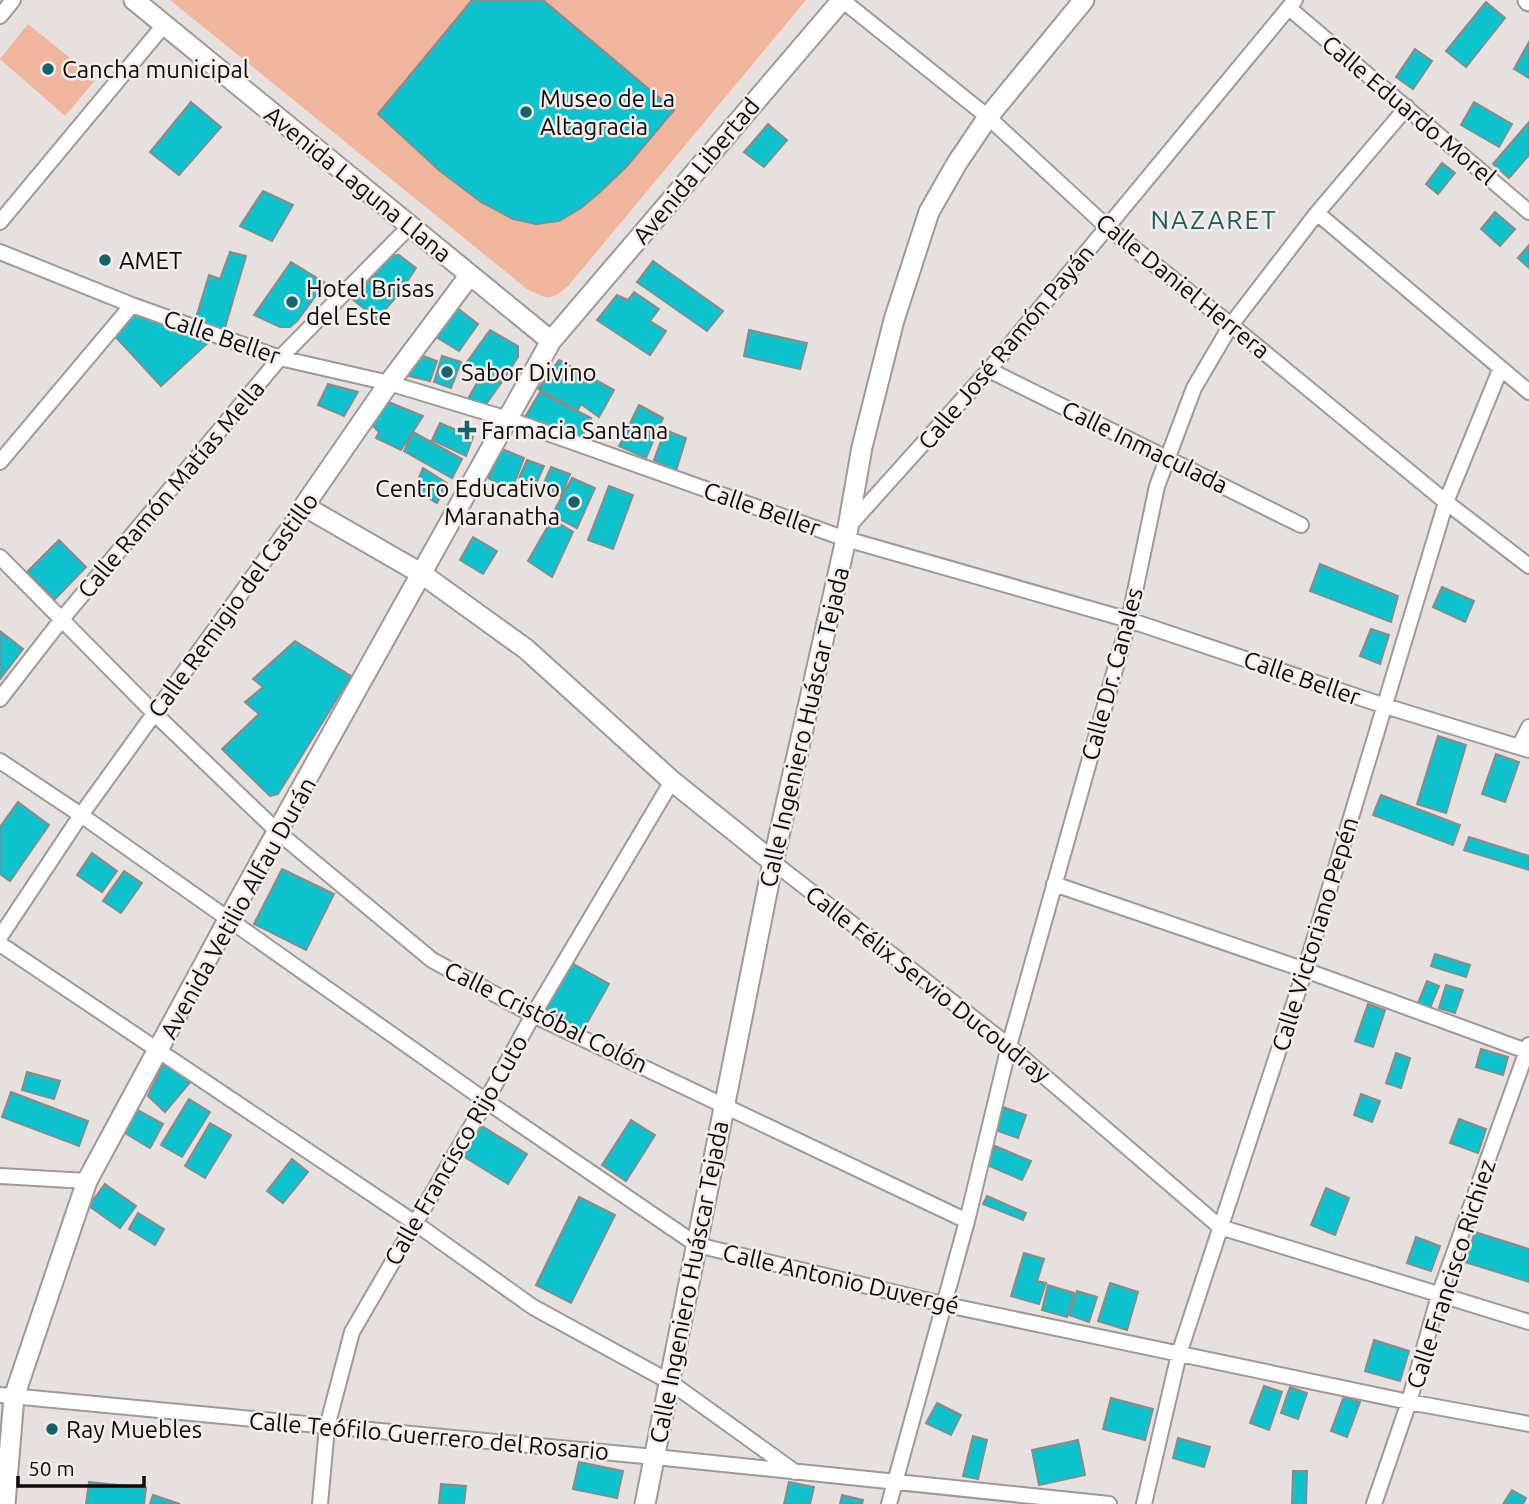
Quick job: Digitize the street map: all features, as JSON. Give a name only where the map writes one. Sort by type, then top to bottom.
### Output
[{"type":"main road","name":"Avenida Laguna Llana","points":[[134,0],[551,341]]},
{"type":"main road","name":"Avenida Libertad","points":[[551,341],[842,0]]},
{"type":"main road","name":"Calle Ingeniero Huáscar Tejada","points":[[645,1504],[773,862],[847,533],[862,447],[894,320],[929,212],[957,163],[988,117],[1084,0]]},
{"type":"main road","name":"Calle Remigio del Castillo","points":[[304,506],[389,383],[470,275]]},
{"type":"main road","name":"Avenida Vetilio Alfau Durán","points":[[5,1504],[7,1396],[87,1181],[551,341]]},
{"type":"main road","name":"Calle Félix Servio Ducoudray","points":[[304,506],[422,574],[526,649],[672,780],[773,862]]},
{"type":"street","points":[[0,16],[13,0]]},
{"type":"street","name":"Calle Daniel Herrera","points":[[842,0],[988,117],[1107,228],[1529,566]]},
{"type":"street","name":"Calle Eduardo Morel","points":[[1292,4],[1406,107],[1529,212]]},
{"type":"street","name":"Calle José Ramón Payán","points":[[847,533],[989,370],[1292,4]]},
{"type":"street","points":[[0,222],[164,25]]},
{"type":"street","name":"Calle Dr. Canales","points":[[889,1504],[967,1221],[1009,1046],[1129,620],[1157,486],[1194,388],[1231,325],[1317,212],[1406,107]]},
{"type":"street","points":[[1317,212],[1529,392]]},
{"type":"street","name":"Calle Ramón Matías Mella","points":[[0,699],[62,620],[280,358],[410,226]]},
{"type":"street","name":"Calle Beller","points":[[0,252],[132,305],[280,358],[389,383],[508,419],[847,533],[1129,620],[1385,706],[1524,749]]},
{"type":"street","points":[[0,462],[132,305]]},
{"type":"street","name":"Calle Inmaculada","points":[[989,370],[1301,525]]},
{"type":"street","name":"Calle Victoriano Pepén","points":[[1144,1504],[1180,1354],[1305,970],[1446,502],[1500,370]]},
{"type":"street","name":"Calle Remigio del Castillo","points":[[0,937],[81,815],[304,506]]},
{"type":"street","name":"Calle Cristóbal Colón","points":[[0,556],[155,714],[279,833],[432,960],[533,1015],[967,1221]]},
{"type":"street","points":[[1524,749],[1529,727]]},
{"type":"street","name":"Calle Antonio Duvergé","points":[[0,761],[697,1245],[942,1304],[1409,1402],[1529,1424]]},
{"type":"street","name":"Calle Francisco Rijo Cuto","points":[[320,1504],[327,1427],[352,1332],[533,1015],[672,780]]},
{"type":"street","name":"Calle Félix Servio Ducoudray","points":[[773,862],[1009,1046],[1220,1227],[1529,1322]]},
{"type":"street","points":[[1054,884],[1528,1049]]},
{"type":"street","points":[[0,944],[415,1223],[533,1307],[670,1382],[796,1473]]},
{"type":"street","name":"Calle Francisco Richiez","points":[[1374,1504],[1409,1402],[1439,1296],[1528,1049]]},
{"type":"street","points":[[0,1176],[87,1181]]},
{"type":"street","name":"Calle Teófilo Guerrero del Rosario","points":[[7,1396],[655,1457],[894,1484],[1109,1504]]},
{"type":"shaded area","points":[[170,0],[806,0],[569,285],[550,297],[527,289]]},
{"type":"shaded area","name":"Cancha municipal","points":[[28,24],[96,79],[65,116],[0,59]]},
{"type":"building","name":"Museo de La Altagracia","points":[[472,0],[543,0],[674,110],[627,166],[581,208],[559,221],[536,224],[513,219],[481,202],[440,171],[378,114]]},
{"type":"building","points":[[1486,2],[1505,18],[1466,67],[1446,51]]},
{"type":"building","points":[[1529,42],[1529,78],[1514,69]]},
{"type":"building","points":[[1415,49],[1432,61],[1413,89],[1396,77]]},
{"type":"building","points":[[191,102],[221,127],[179,175],[150,152]]},
{"type":"building","points":[[1474,102],[1512,124],[1499,147],[1461,125]]},
{"type":"building","points":[[1529,122],[1529,155],[1509,178],[1493,164]]},
{"type":"building","points":[[768,124],[787,140],[764,167],[744,152]]},
{"type":"building","points":[[1442,163],[1455,173],[1438,194],[1426,184]]},
{"type":"building","points":[[263,191],[293,205],[272,241],[240,226]]},
{"type":"building","points":[[1495,212],[1515,229],[1500,246],[1481,229]]},
{"type":"building","points":[[1529,245],[1529,268],[1518,258]]},
{"type":"building","points":[[230,252],[246,256],[224,331],[195,321],[209,275],[220,279]]},
{"type":"building","points":[[399,255],[416,268],[398,295],[374,276],[388,256]]},
{"type":"building","points":[[653,261],[723,311],[707,331],[637,282]]},
{"type":"building","points":[[291,262],[325,283],[297,321],[290,327],[280,327],[254,315]]},
{"type":"building","points":[[374,276],[398,295],[377,319],[351,298]]},
{"type":"building","points":[[634,292],[659,309],[650,321],[666,331],[650,355],[597,320],[617,295],[628,300]]},
{"type":"building","points":[[456,307],[478,324],[459,351],[433,335]]},
{"type":"building","points":[[130,311],[211,340],[161,386],[112,333]]},
{"type":"building","points":[[490,330],[518,346],[518,357],[501,383],[467,362]]},
{"type":"building","points":[[749,330],[807,343],[800,369],[744,356]]},
{"type":"building","points":[[418,354],[437,361],[430,381],[405,375]]},
{"type":"building","name":"Sabor Divino","points":[[442,356],[461,362],[451,388],[434,382]]},
{"type":"building","points":[[559,360],[614,390],[599,417],[581,404],[578,410],[538,389]]},
{"type":"building","points":[[483,372],[501,383],[484,407],[468,399]]},
{"type":"building","points":[[328,384],[358,392],[344,416],[318,405]]},
{"type":"building","points":[[540,392],[591,418],[580,441],[525,417]]},
{"type":"building","points":[[391,403],[423,416],[401,450],[376,438],[379,432],[370,423],[383,404]]},
{"type":"building","points":[[639,405],[663,418],[646,458],[619,446]]},
{"type":"building","points":[[440,423],[473,437],[466,456],[432,440]]},
{"type":"building","points":[[665,430],[686,438],[676,471],[654,460]]},
{"type":"building","points":[[413,432],[462,459],[452,478],[404,451]]},
{"type":"building","points":[[502,449],[524,458],[512,489],[488,478]]},
{"type":"building","points":[[527,460],[544,466],[536,484],[519,478]]},
{"type":"building","points":[[551,467],[570,474],[561,496],[543,485]]},
{"type":"building","points":[[423,468],[447,483],[437,503],[414,490]]},
{"type":"building","name":"Centro Educativo Maranatha","points":[[572,478],[595,488],[577,528],[552,515]]},
{"type":"building","points":[[609,486],[633,495],[613,549],[588,540]]},
{"type":"building","points":[[552,519],[573,532],[552,577],[528,561]]},
{"type":"building","points":[[473,537],[497,551],[483,574],[460,560]]},
{"type":"building","points":[[59,540],[86,567],[55,599],[27,572]]},
{"type":"building","points":[[1320,564],[1398,596],[1391,622],[1310,591]]},
{"type":"building","points":[[1442,587],[1474,601],[1465,622],[1433,607]]},
{"type":"building","points":[[1371,629],[1389,635],[1380,664],[1360,656]]},
{"type":"building","points":[[0,631],[23,649],[0,679]]},
{"type":"building","points":[[295,641],[351,676],[278,794],[270,796],[222,749],[259,714],[245,702],[263,687],[253,679]]},
{"type":"building","points":[[1438,736],[1466,745],[1446,813],[1417,804]]},
{"type":"building","points":[[1496,754],[1519,762],[1505,802],[1482,794]]},
{"type":"building","points":[[1381,795],[1460,825],[1453,845],[1373,815]]},
{"type":"building","points":[[18,802],[49,825],[10,881],[0,874],[0,827]]},
{"type":"building","points":[[1469,837],[1529,856],[1529,870],[1464,850]]},
{"type":"building","points":[[92,853],[117,871],[102,892],[77,875]]},
{"type":"building","points":[[282,869],[334,894],[306,950],[254,924]]},
{"type":"building","points":[[124,871],[142,883],[121,913],[103,901]]},
{"type":"building","points":[[1435,954],[1470,965],[1466,977],[1431,966]]},
{"type":"building","points":[[570,962],[609,984],[583,1030],[544,1008]]},
{"type":"building","points":[[1427,981],[1439,986],[1430,1008],[1418,1003]]},
{"type":"building","points":[[1446,985],[1463,990],[1455,1013],[1439,1008]]},
{"type":"building","points":[[1368,1004],[1385,1010],[1373,1047],[1355,1041]]},
{"type":"building","points":[[1481,1049],[1508,1057],[1503,1075],[1476,1067]]},
{"type":"building","points":[[1396,1053],[1410,1058],[1401,1088],[1386,1083]]},
{"type":"building","points":[[163,1064],[192,1080],[165,1112],[148,1096]]},
{"type":"building","points":[[27,1072],[60,1081],[54,1099],[22,1090]]},
{"type":"building","points":[[11,1092],[88,1121],[79,1146],[2,1117]]},
{"type":"building","points":[[1361,1094],[1380,1101],[1372,1122],[1354,1115]]},
{"type":"building","points":[[189,1099],[210,1112],[182,1157],[161,1145]]},
{"type":"building","points":[[1003,1107],[1026,1115],[1018,1138],[995,1130]]},
{"type":"building","points":[[136,1109],[163,1124],[150,1148],[123,1132]]},
{"type":"building","points":[[1459,1119],[1486,1129],[1478,1153],[1450,1143]]},
{"type":"building","points":[[631,1120],[655,1135],[626,1181],[602,1165]]},
{"type":"building","points":[[210,1123],[231,1135],[205,1178],[185,1166]]},
{"type":"building","points":[[477,1123],[527,1154],[508,1184],[458,1153]]},
{"type":"building","points":[[995,1146],[1031,1161],[1022,1180],[987,1165]]},
{"type":"building","points":[[292,1159],[308,1172],[283,1203],[267,1191]]},
{"type":"building","points":[[105,1184],[136,1206],[120,1228],[89,1206]]},
{"type":"building","points":[[1326,1188],[1349,1198],[1335,1235],[1311,1225]]},
{"type":"building","points":[[987,1196],[1026,1213],[1023,1220],[983,1204]]},
{"type":"building","points":[[579,1197],[615,1215],[571,1303],[536,1285]]},
{"type":"building","points":[[138,1213],[164,1229],[155,1245],[129,1229]]},
{"type":"building","points":[[1475,1232],[1529,1249],[1529,1282],[1465,1262]]},
{"type":"building","points":[[1416,1237],[1440,1246],[1431,1271],[1407,1263]]},
{"type":"building","points":[[1024,1253],[1044,1259],[1037,1281],[1046,1283],[1039,1304],[1011,1296]]},
{"type":"building","points":[[1110,1283],[1138,1292],[1127,1330],[1098,1321]]},
{"type":"building","points":[[1048,1285],[1074,1293],[1067,1317],[1042,1310]]},
{"type":"building","points":[[1077,1291],[1097,1297],[1089,1322],[1069,1315]]},
{"type":"building","points":[[1374,1340],[1409,1351],[1400,1381],[1365,1371]]},
{"type":"building","points":[[1264,1386],[1282,1392],[1269,1430],[1250,1423]]},
{"type":"building","points":[[1290,1387],[1307,1393],[1298,1419],[1281,1413]]},
{"type":"building","points":[[1344,1396],[1360,1402],[1347,1437],[1331,1431]]},
{"type":"building","points":[[1111,1398],[1153,1409],[1145,1440],[1103,1429]]},
{"type":"building","points":[[937,1403],[961,1415],[951,1435],[926,1423]]},
{"type":"building","points":[[973,1436],[987,1440],[978,1479],[963,1476]]},
{"type":"building","points":[[1178,1438],[1210,1447],[1204,1467],[1173,1458]]},
{"type":"building","points":[[1078,1440],[1085,1475],[1039,1485],[1032,1450]]},
{"type":"building","points":[[579,1462],[623,1471],[617,1498],[573,1489]]},
{"type":"building","points":[[1293,1471],[1307,1471],[1306,1504],[1292,1504]]},
{"type":"building","points":[[89,1482],[146,1488],[144,1504],[86,1504]]},
{"type":"building","points":[[789,1482],[814,1487],[810,1504],[784,1504]]},
{"type":"building","points":[[441,1484],[466,1486],[464,1504],[439,1504]]},
{"type":"building","points":[[1512,1490],[1526,1498],[1523,1504],[1503,1504]]},
{"type":"building","points":[[153,1495],[180,1504],[150,1504]]},
{"type":"building","points":[[842,1495],[863,1500],[862,1504],[840,1504]]},
{"type":"place","name":"Cancha municipal","points":[[48,69]]},
{"type":"place","name":"Museo de La Altagracia","points":[[526,112]]},
{"type":"place","name":"AMET","points":[[105,260]]},
{"type":"place","name":"Hotel Brisas del Este","points":[[292,302]]},
{"type":"place","name":"Sabor Divino","points":[[447,372]]},
{"type":"place","name":"Farmacia Santana","points":[[467,430]]},
{"type":"place","name":"Centro Educativo Maranatha","points":[[574,502]]},
{"type":"place","name":"Ray Muebles","points":[[52,1429]]},
{"type":"district","name":"NAZARET","points":[[1214,219]]}]
